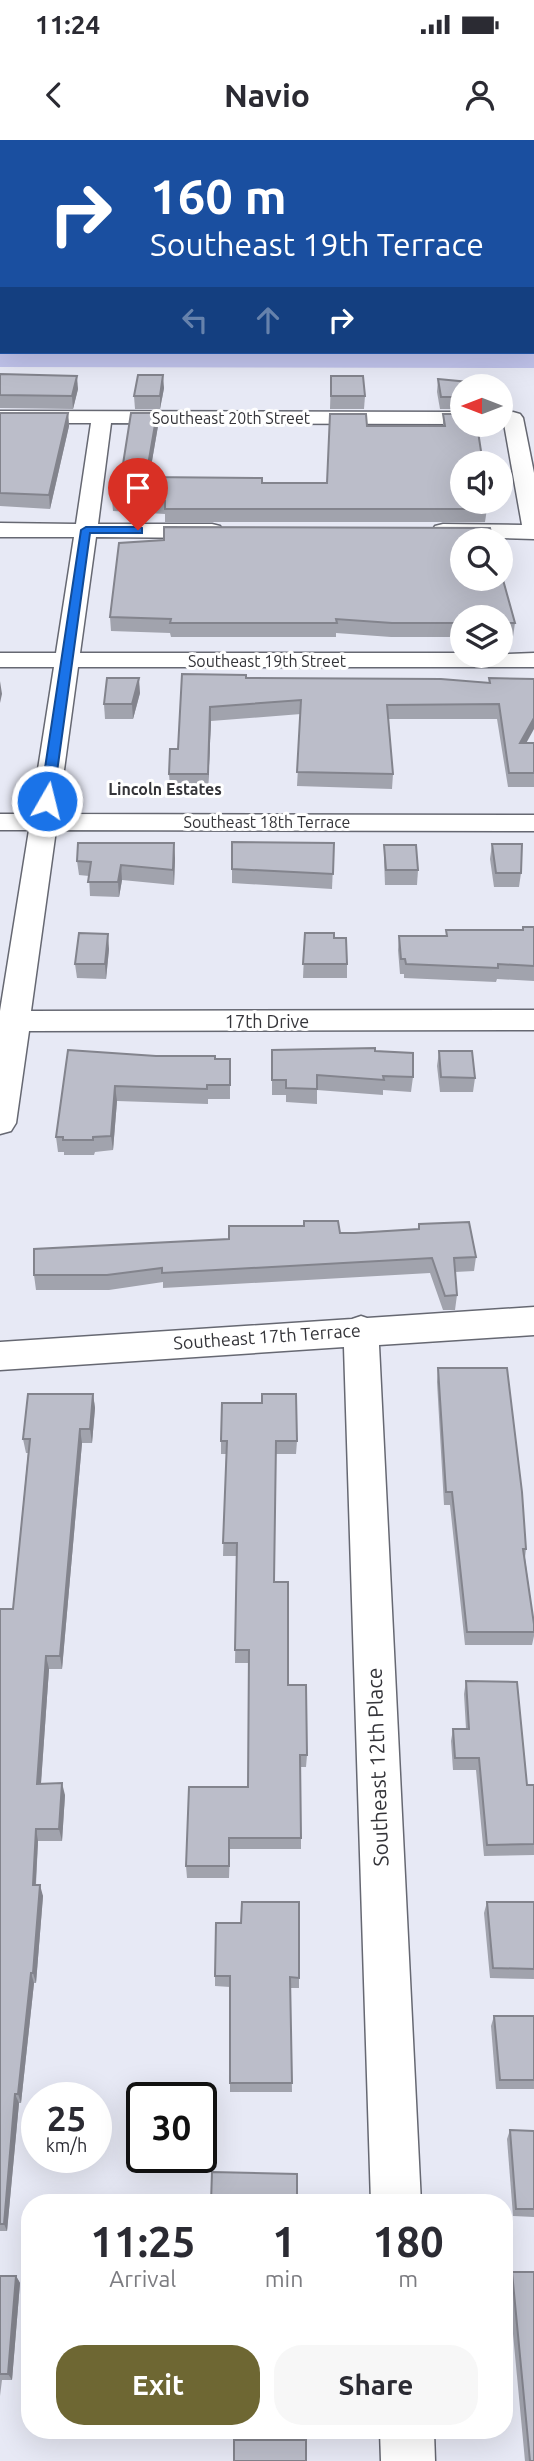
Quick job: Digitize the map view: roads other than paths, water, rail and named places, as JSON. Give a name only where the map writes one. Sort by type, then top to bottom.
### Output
[{"type":"street","name":"Southeast 20th Street","points":[[0,417],[450,418]]},
{"type":"street","points":[[0,1123],[7,1021],[43,822],[102,418]]},
{"type":"street","points":[[425,531],[534,530],[516,418]]},
{"type":"street","points":[[0,530],[235,531]]},
{"type":"street","name":"Southeast 19th Street","points":[[0,660],[534,660]]},
{"type":"street","name":"Southeast 18th Terrace","points":[[0,822],[534,823]]},
{"type":"street","name":"17th Drive","points":[[7,1021],[534,1020]]},
{"type":"street","name":"Southeast 17th Terrace","points":[[0,1356],[534,1321]]},
{"type":"street","name":"Southeast 12th Place","points":[[361,1331],[397,2194]]},
{"type":"street","points":[[407,2439],[408,2461]]},
{"type":"district","name":"Lincoln Estates","points":[[165,789]]}]
